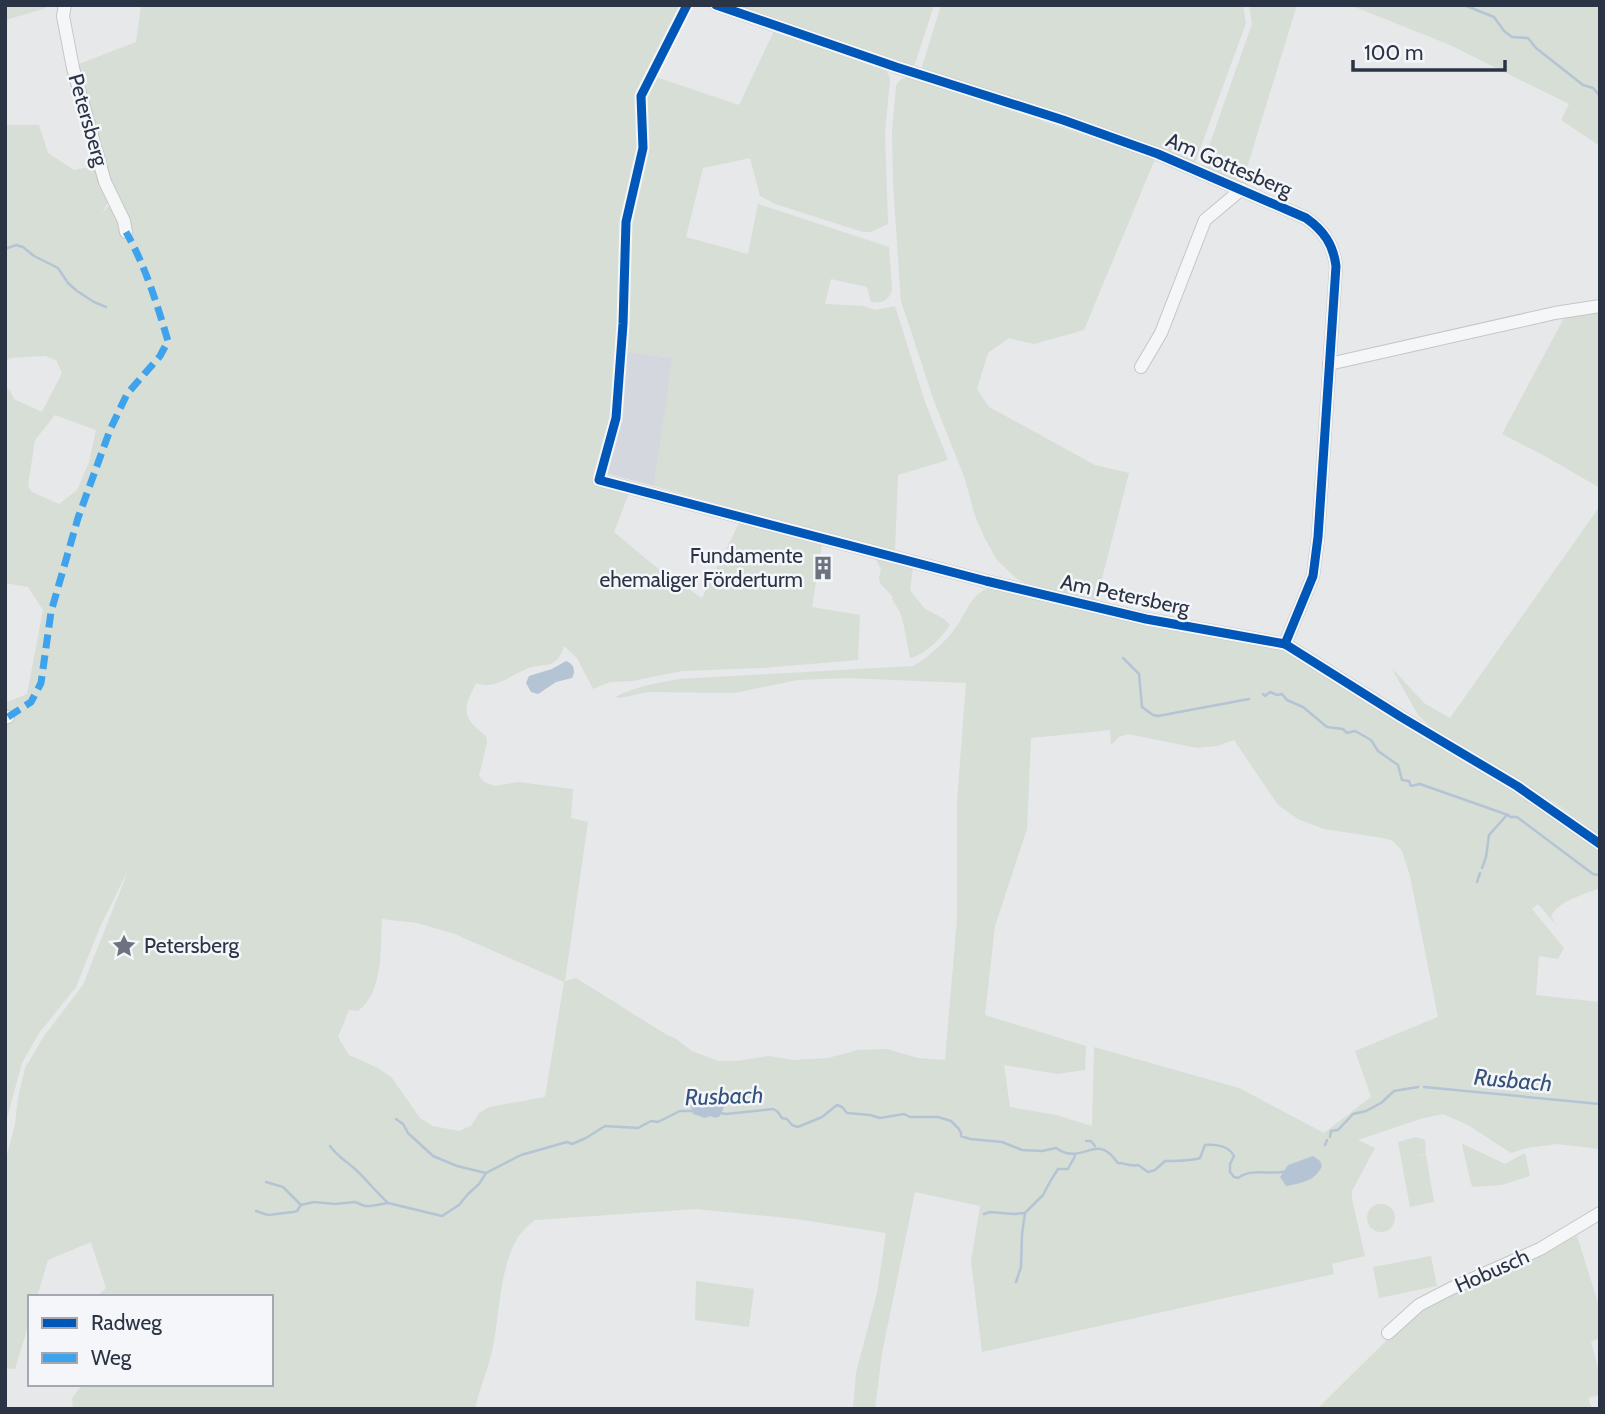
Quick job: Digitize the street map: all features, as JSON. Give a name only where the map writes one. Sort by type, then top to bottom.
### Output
[{"type":"street","name":"Petersberg","points":[[65,5],[63,16],[73,68],[105,183],[124,221],[126,232]]},
{"type":"street","name":"Am Gottesberg","points":[[716,5],[1158,153],[1306,218],[1317,226],[1331,244],[1336,266],[1316,557],[1313,576],[1285,644]]},
{"type":"street","name":"Am Gottesberg","points":[[1141,367],[1161,333],[1205,220],[1242,189]]},
{"type":"street","points":[[1328,364],[1555,313],[1600,306]]},
{"type":"street","name":"Am Petersberg","points":[[599,480],[986,581],[1133,616],[1285,644],[1517,786],[1600,844]]},
{"type":"street","name":"Hobusch","points":[[1388,1333],[1419,1305],[1540,1249],[1600,1213]]},
{"type":"shaded area","points":[[5,5],[51,5],[9,19],[5,24]]},
{"type":"shaded area","points":[[141,5],[685,5],[650,72],[656,77],[739,105],[774,31],[882,68],[890,80],[885,132],[888,224],[871,232],[863,232],[775,204],[760,196],[750,158],[703,168],[686,237],[748,254],[758,204],[889,247],[892,289],[887,298],[881,302],[871,302],[867,287],[831,279],[825,304],[863,306],[876,310],[895,306],[925,402],[948,460],[898,475],[895,552],[654,486],[672,358],[624,351],[618,421],[600,485],[629,493],[614,532],[662,572],[702,598],[739,523],[822,544],[812,607],[860,615],[858,660],[682,671],[632,681],[610,682],[593,689],[577,658],[564,646],[560,656],[551,664],[534,666],[490,685],[476,683],[466,712],[472,723],[486,736],[479,776],[484,782],[495,786],[518,782],[573,789],[571,818],[588,822],[565,981],[576,978],[692,1051],[718,1061],[768,1056],[794,1060],[828,1058],[858,1050],[887,1049],[918,1058],[945,1060],[957,919],[957,801],[966,683],[847,678],[798,680],[734,693],[648,692],[615,697],[638,688],[679,679],[913,666],[945,641],[979,593],[994,587],[1164,629],[1277,647],[1290,652],[1562,821],[1600,850],[1600,888],[1572,899],[1555,910],[1551,916],[1556,925],[1538,904],[1532,909],[1564,948],[1558,959],[1539,956],[1536,995],[1600,1002],[1600,1149],[1557,1144],[1511,1153],[1468,1125],[1443,1114],[1420,1119],[1358,1140],[1375,1148],[1352,1191],[1365,1256],[1332,1264],[1334,1274],[982,1352],[971,1261],[980,1206],[915,1192],[882,1353],[875,1409],[853,1409],[856,1373],[877,1293],[886,1233],[796,1219],[696,1209],[535,1220],[529,1225],[515,1242],[505,1270],[493,1346],[475,1409],[73,1409],[72,1398],[81,1386],[273,1386],[273,1295],[98,1295],[106,1288],[91,1242],[48,1260],[38,1295],[28,1295],[28,1327],[15,1369],[5,1368],[5,1163],[25,1068],[44,1036],[83,985],[130,866],[100,927],[76,987],[39,1033],[22,1063],[5,1125],[5,703],[27,694],[43,610],[28,587],[5,583],[5,388],[10,390],[14,399],[42,412],[62,373],[56,360],[45,356],[10,358],[5,361],[5,125],[39,125],[48,153],[74,170],[97,165],[109,200],[102,214],[115,197],[76,65],[136,42]],"holes":[[[55,415],[96,430],[89,462],[77,490],[59,504],[32,492],[28,486],[35,440]],[[1110,730],[1111,745],[1119,737],[1128,734],[1197,748],[1217,746],[1234,740],[1278,805],[1298,819],[1324,829],[1393,841],[1402,851],[1410,876],[1438,1017],[1355,1051],[1371,1097],[1324,1133],[1239,1088],[1094,1047],[1092,1126],[1056,1115],[1010,1107],[1004,1065],[1057,1074],[1085,1070],[1086,1046],[985,1015],[995,926],[1027,829],[1031,738]],[[382,919],[417,923],[455,934],[564,982],[545,1097],[489,1107],[479,1113],[471,1126],[459,1131],[433,1126],[420,1118],[392,1078],[378,1068],[349,1055],[338,1037],[349,1010],[358,1011],[372,992],[379,969]]]},
{"type":"shaded area","points":[[732,5],[934,5],[915,64],[911,67]]},
{"type":"shaded area","points":[[941,5],[1243,5],[1246,23],[1195,163],[1160,148],[925,72],[922,67]]},
{"type":"shaded area","points":[[1249,5],[1297,5],[1242,184],[1202,166],[1252,24]]},
{"type":"shaded area","points":[[1350,5],[1600,5],[1600,146],[1561,120],[1569,104],[1450,45]]},
{"type":"shaded area","points":[[904,78],[911,78],[1155,159],[1084,330],[1034,344],[1009,338],[988,353],[977,389],[989,407],[1095,465],[1129,473],[1096,602],[1026,584],[1017,579],[997,560],[974,513],[965,479],[934,401],[901,301],[892,131],[896,86]]},
{"type":"shaded area","points":[[1600,312],[1600,488],[1502,434],[1564,318]]},
{"type":"shaded area","points":[[624,351],[673,358],[654,486],[604,473],[618,420]]},
{"type":"shaded area","points":[[1600,506],[1600,836],[1557,804],[1433,729],[1418,715],[1391,667],[1424,703],[1450,718]]},
{"type":"shaded area","points":[[875,557],[913,567],[910,590],[924,608],[950,625],[933,645],[916,656],[910,658],[900,612],[893,597],[880,583],[881,570]]},
{"type":"shaded area","points":[[1416,1137],[1425,1140],[1426,1154],[1417,1156],[1426,1155],[1434,1202],[1410,1207],[1398,1142]]},
{"type":"shaded area","points":[[1463,1144],[1505,1164],[1525,1153],[1530,1176],[1502,1185],[1472,1187]]},
{"type":"shaded area","points":[[1381,1204],[1391,1208],[1395,1218],[1391,1228],[1381,1232],[1371,1228],[1367,1218],[1371,1208]]},
{"type":"shaded area","points":[[1577,1236],[1600,1309],[1600,1338],[1591,1342],[1600,1375],[1600,1395],[1588,1398],[1592,1409],[1317,1409],[1420,1309]]},
{"type":"shaded area","points":[[1431,1256],[1437,1286],[1379,1298],[1373,1267]]},
{"type":"shaded area","points":[[696,1281],[754,1289],[749,1327],[695,1320]]},
{"type":"water","points":[[566,661],[574,668],[572,678],[556,682],[538,694],[531,692],[526,683],[529,676],[552,669]]},
{"type":"water","points":[[701,1099],[723,1101],[725,1105],[720,1116],[705,1118],[693,1114],[690,1104]]},
{"type":"water","points":[[1313,1156],[1322,1166],[1316,1175],[1286,1186],[1280,1177],[1288,1165]]},
{"type":"waterway","points":[[1464,5],[1494,17],[1512,37],[1528,38],[1536,48],[1583,85],[1593,88],[1600,96]]},
{"type":"waterway","points":[[5,249],[16,245],[23,247],[58,268],[77,291],[106,307]]},
{"type":"waterway","points":[[1123,658],[1139,674],[1142,707],[1153,715],[1249,699]]},
{"type":"waterway","points":[[1263,694],[1282,694],[1327,727],[1343,729],[1347,733],[1355,731],[1371,740],[1378,751],[1398,765],[1402,780],[1409,781],[1411,786],[1420,784],[1510,817],[1517,817],[1593,874],[1600,875]]},
{"type":"waterway","points":[[1482,868],[1489,835],[1506,816]]},
{"type":"waterway","points":[[1477,882],[1480,873]]},
{"type":"waterway","name":"Rusbach","points":[[1330,1137],[1331,1131],[1338,1130],[1353,1114],[1381,1103],[1394,1091],[1418,1087]]},
{"type":"waterway","name":"Rusbach","points":[[1424,1087],[1600,1104]]},
{"type":"waterway","name":"Rusbach","points":[[720,1113],[773,1109],[798,1127],[822,1117],[837,1105],[847,1113],[880,1118],[904,1114],[910,1117],[938,1117],[951,1121],[959,1129],[961,1136],[1002,1142],[1022,1150],[1042,1151],[1056,1148],[1072,1154],[1104,1150],[1118,1163],[1138,1165],[1148,1172],[1155,1170],[1165,1161],[1200,1158],[1205,1145],[1222,1146],[1232,1153],[1234,1156],[1230,1172],[1234,1177],[1256,1172],[1287,1171]]},
{"type":"waterway","name":"Rusbach","points":[[256,1211],[268,1215],[297,1211],[301,1205],[314,1202],[355,1202],[365,1206],[388,1203],[442,1216],[459,1205],[486,1173],[521,1155],[567,1142],[572,1144],[605,1126],[638,1128],[680,1111],[692,1111]]},
{"type":"waterway","name":"Rusbach","points":[[396,1119],[433,1156],[457,1166],[486,1173]]},
{"type":"waterway","name":"Rusbach","points":[[1325,1145],[1327,1140]]},
{"type":"waterway","name":"Rusbach","points":[[1086,1141],[1091,1141],[1095,1146]]},
{"type":"waterway","name":"Rusbach","points":[[330,1146],[387,1202]]},
{"type":"waterway","name":"Rusbach","points":[[1016,1282],[1021,1267],[1025,1213],[1043,1195],[1058,1169],[1068,1169],[1075,1156]]},
{"type":"waterway","name":"Rusbach","points":[[266,1182],[283,1187],[301,1205]]},
{"type":"waterway","name":"Rusbach","points":[[984,1214],[1025,1213]]},
{"type":"marked path","points":[[8,717],[31,702],[41,683],[51,612],[78,518],[110,430],[127,394],[160,356],[168,341],[145,271],[126,232]]},
{"type":"cycle path","points":[[687,5],[641,96],[643,148],[626,222],[623,324],[616,418],[599,480],[986,581],[1146,619],[1285,644],[1517,786],[1600,844]]},
{"type":"cycle path","points":[[716,5],[1158,154],[1306,218],[1323,233],[1333,251],[1336,266],[1318,537],[1313,576],[1285,644]]},
{"type":"place","name":"Fundamente ehemaliger Förderturm","points":[[823,568]]},
{"type":"place","name":"Petersberg","points":[[124,946]]}]
